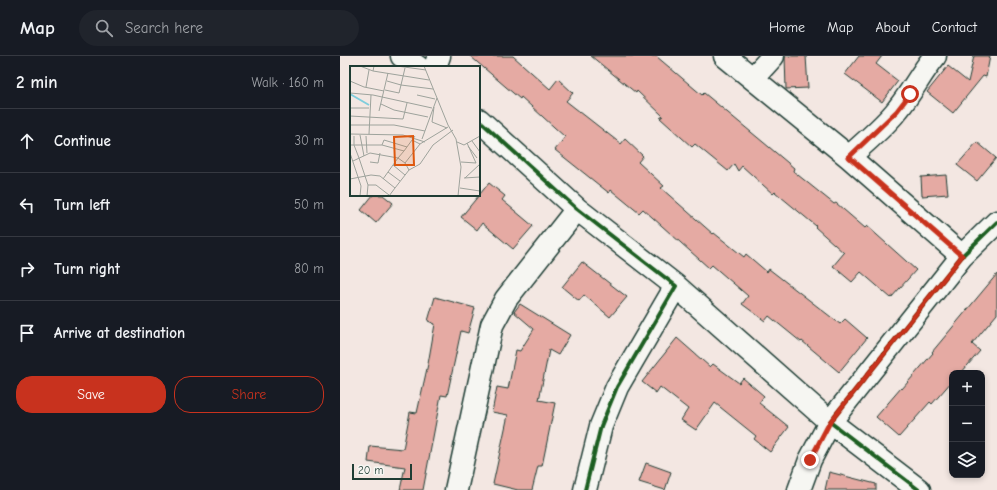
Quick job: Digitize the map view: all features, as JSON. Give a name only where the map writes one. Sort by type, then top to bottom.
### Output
[{"type":"street","points":[[402,56],[417,66]]},
{"type":"street","points":[[435,66],[439,56]]},
{"type":"street","points":[[725,56],[849,157],[962,256]]},
{"type":"street","points":[[753,78],[773,56]]},
{"type":"street","points":[[849,157],[897,111],[935,56]]},
{"type":"street","points":[[480,121],[576,209],[676,286],[830,422],[919,490]]},
{"type":"street","points":[[456,490],[492,325],[506,299],[576,209]]},
{"type":"street","points":[[799,490],[810,460],[830,422],[962,256],[997,222]]},
{"type":"street","points":[[585,490],[601,426],[617,387],[676,286]]},
{"type":"building","points":[[470,56],[513,56],[550,89],[558,79],[573,93],[566,101],[621,144],[625,139],[643,156],[638,162],[664,186],[661,188],[713,234],[714,233],[744,257],[746,254],[767,272],[769,269],[840,324],[845,319],[867,338],[839,372],[769,316],[765,321],[742,304],[748,296],[712,265],[709,268],[643,209],[639,213],[611,190],[609,193],[555,150],[565,137],[521,97],[520,99]]},
{"type":"building","points":[[591,56],[656,56],[702,95],[704,93],[769,147],[794,168],[793,171],[834,204],[836,203],[865,228],[867,226],[916,270],[891,298],[861,272],[852,282],[833,266],[844,253],[815,227],[816,226],[775,192],[773,194],[742,166],[738,171],[734,164],[728,171],[695,144],[692,147],[660,118],[663,116],[637,91],[636,93]]},
{"type":"building","points":[[785,56],[806,56],[808,88],[786,89]]},
{"type":"building","points":[[859,56],[882,56],[876,64],[898,81],[882,102],[845,74]]},
{"type":"building","points":[[974,56],[990,56],[986,77],[983,76],[953,113],[927,92],[948,66],[968,82]]},
{"type":"building","points":[[977,142],[996,158],[977,181],[957,165]]},
{"type":"building","points":[[946,175],[948,194],[922,196],[921,177]]},
{"type":"building","points":[[489,183],[505,196],[502,200],[533,226],[513,249],[482,223],[477,230],[461,217],[478,196],[480,196]]},
{"type":"building","points":[[372,196],[384,196],[393,203],[376,223],[361,210]]},
{"type":"building","points":[[582,262],[627,297],[610,317],[584,295],[579,301],[562,287]]},
{"type":"building","points":[[997,274],[997,314],[972,344],[980,351],[964,370],[949,370],[949,384],[932,404],[930,402],[899,437],[876,417],[901,388],[902,389],[933,353],[932,352]]},
{"type":"building","points":[[435,297],[475,308],[468,333],[461,331],[447,396],[441,395],[423,490],[400,490],[405,467],[368,462],[370,446],[403,449],[410,412],[417,413],[428,364],[435,324],[428,321]]},
{"type":"building","points":[[520,304],[570,335],[558,355],[549,350],[539,400],[555,403],[542,466],[538,466],[532,490],[518,490],[493,484],[508,415],[492,412],[497,387],[508,389],[516,350],[520,351],[534,329],[514,312]]},
{"type":"building","points":[[677,338],[710,367],[713,364],[739,383],[743,378],[764,396],[759,403],[789,427],[770,452],[754,439],[756,436],[715,403],[696,430],[681,420],[688,409],[660,387],[656,393],[642,382]]},
{"type":"building","points":[[646,463],[671,472],[665,490],[639,482]]},
{"type":"building","points":[[829,472],[876,484],[876,490],[825,490]]},
{"type":"cycle path","points":[[480,121],[577,209],[676,286],[617,387],[601,426],[585,490]]},
{"type":"cycle path","points":[[919,490],[830,422],[962,256],[997,222]]},
{"type":"route","points":[[810,460],[830,422],[962,256],[849,157],[897,111],[910,94]]}]
